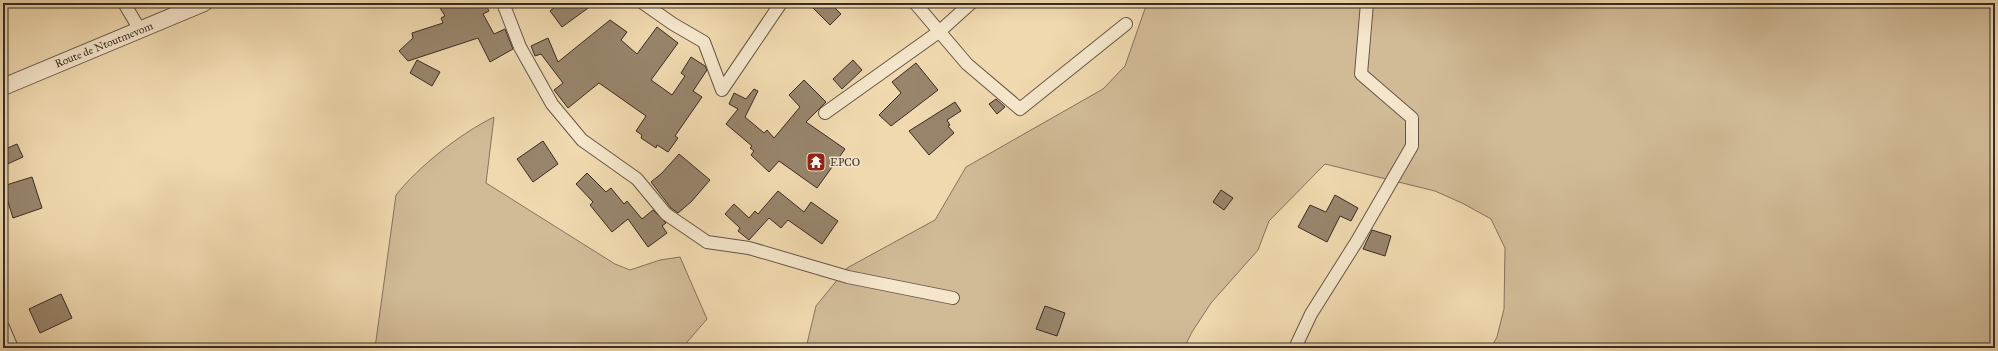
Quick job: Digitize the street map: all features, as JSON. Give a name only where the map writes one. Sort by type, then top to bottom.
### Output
[{"type":"street","points":[[124,3],[140,30]]},
{"type":"street","name":"Route de Ntoutmevom","points":[[3,86],[204,3]]},
{"type":"street","points":[[502,3],[520,48],[552,104],[582,140],[637,179],[666,214],[707,242],[749,248],[848,277],[953,298]]},
{"type":"street","points":[[643,3],[704,42],[722,90],[781,3]]},
{"type":"street","points":[[915,3],[967,64],[1020,109],[1126,24]]},
{"type":"street","points":[[825,113],[940,31],[971,3]]},
{"type":"street","points":[[1295,348],[1311,314],[1357,241],[1412,146],[1412,118],[1361,74],[1367,3]]},
{"type":"street","points":[[3,326],[12,348]]},
{"type":"shaded area","points":[[1147,3],[1995,3],[1995,348],[1491,348],[1497,337],[1504,309],[1505,248],[1491,219],[1464,204],[1435,191],[1325,164],[1269,221],[1258,250],[1211,303],[1192,332],[1184,348],[806,348],[816,306],[847,268],[935,220],[966,167],[1103,89],[1125,66]]},
{"type":"shaded area","points":[[494,117],[486,183],[615,264],[630,270],[660,260],[680,257],[707,319],[682,348],[375,348],[396,195],[416,173],[441,151],[468,132]]},
{"type":"building","points":[[437,3],[485,3],[489,11],[483,14],[494,34],[505,29],[513,49],[490,62],[478,38],[408,61],[399,51],[413,38],[412,33],[443,23],[441,18],[445,16]]},
{"type":"building","points":[[560,3],[595,3],[562,27],[550,11]]},
{"type":"building","points":[[808,3],[830,3],[841,14],[830,25]]},
{"type":"building","points":[[610,20],[627,32],[621,40],[637,54],[657,27],[678,43],[651,80],[672,95],[685,76],[681,73],[691,57],[705,66],[707,70],[693,91],[702,97],[675,136],[678,138],[668,152],[657,145],[656,148],[641,138],[642,135],[636,131],[646,116],[599,83],[568,108],[554,90],[563,83],[541,54],[535,56],[531,46],[548,38],[558,62]]},
{"type":"building","points":[[417,60],[440,72],[432,86],[410,73]]},
{"type":"building","points":[[853,60],[862,70],[842,89],[833,79]]},
{"type":"building","points":[[916,63],[938,90],[891,126],[879,115],[901,93],[892,82]]},
{"type":"building","points":[[804,80],[826,102],[806,122],[845,149],[817,188],[779,161],[769,172],[751,155],[754,151],[750,148],[752,146],[726,124],[738,109],[729,104],[734,93],[746,99],[754,89],[758,91],[745,117],[764,133],[767,130],[774,138],[800,107],[789,95]]},
{"type":"building","points":[[996,99],[1005,107],[997,114],[989,104]]},
{"type":"building","points":[[955,102],[961,111],[947,120],[950,125],[948,126],[954,133],[929,155],[909,131]]},
{"type":"building","points":[[543,141],[558,164],[533,182],[517,159]]},
{"type":"building","points":[[17,144],[23,157],[3,166],[3,150]]},
{"type":"building","points":[[679,154],[710,180],[691,202],[678,213],[671,208],[651,182],[662,173]]},
{"type":"building","points":[[587,173],[606,192],[611,188],[624,204],[627,201],[642,219],[653,210],[666,223],[662,226],[667,233],[648,247],[628,219],[612,232],[590,205],[593,202],[576,184]]},
{"type":"building","points":[[32,177],[42,208],[13,218],[3,186]]},
{"type":"building","points":[[1221,190],[1233,198],[1224,210],[1213,202]]},
{"type":"building","points":[[778,191],[804,212],[811,202],[838,221],[822,244],[788,220],[781,228],[769,218],[749,240],[738,231],[740,228],[725,214],[734,204],[749,218],[755,211],[758,214]]},
{"type":"building","points":[[1335,195],[1358,208],[1351,221],[1340,216],[1327,242],[1298,227],[1310,205],[1326,212]]},
{"type":"building","points":[[1372,230],[1391,236],[1385,256],[1363,249]]},
{"type":"building","points":[[61,294],[72,318],[40,333],[29,309]]},
{"type":"building","points":[[1045,306],[1065,313],[1057,336],[1036,329]]},
{"type":"place","name":"EPCO","points":[[816,162]]}]
